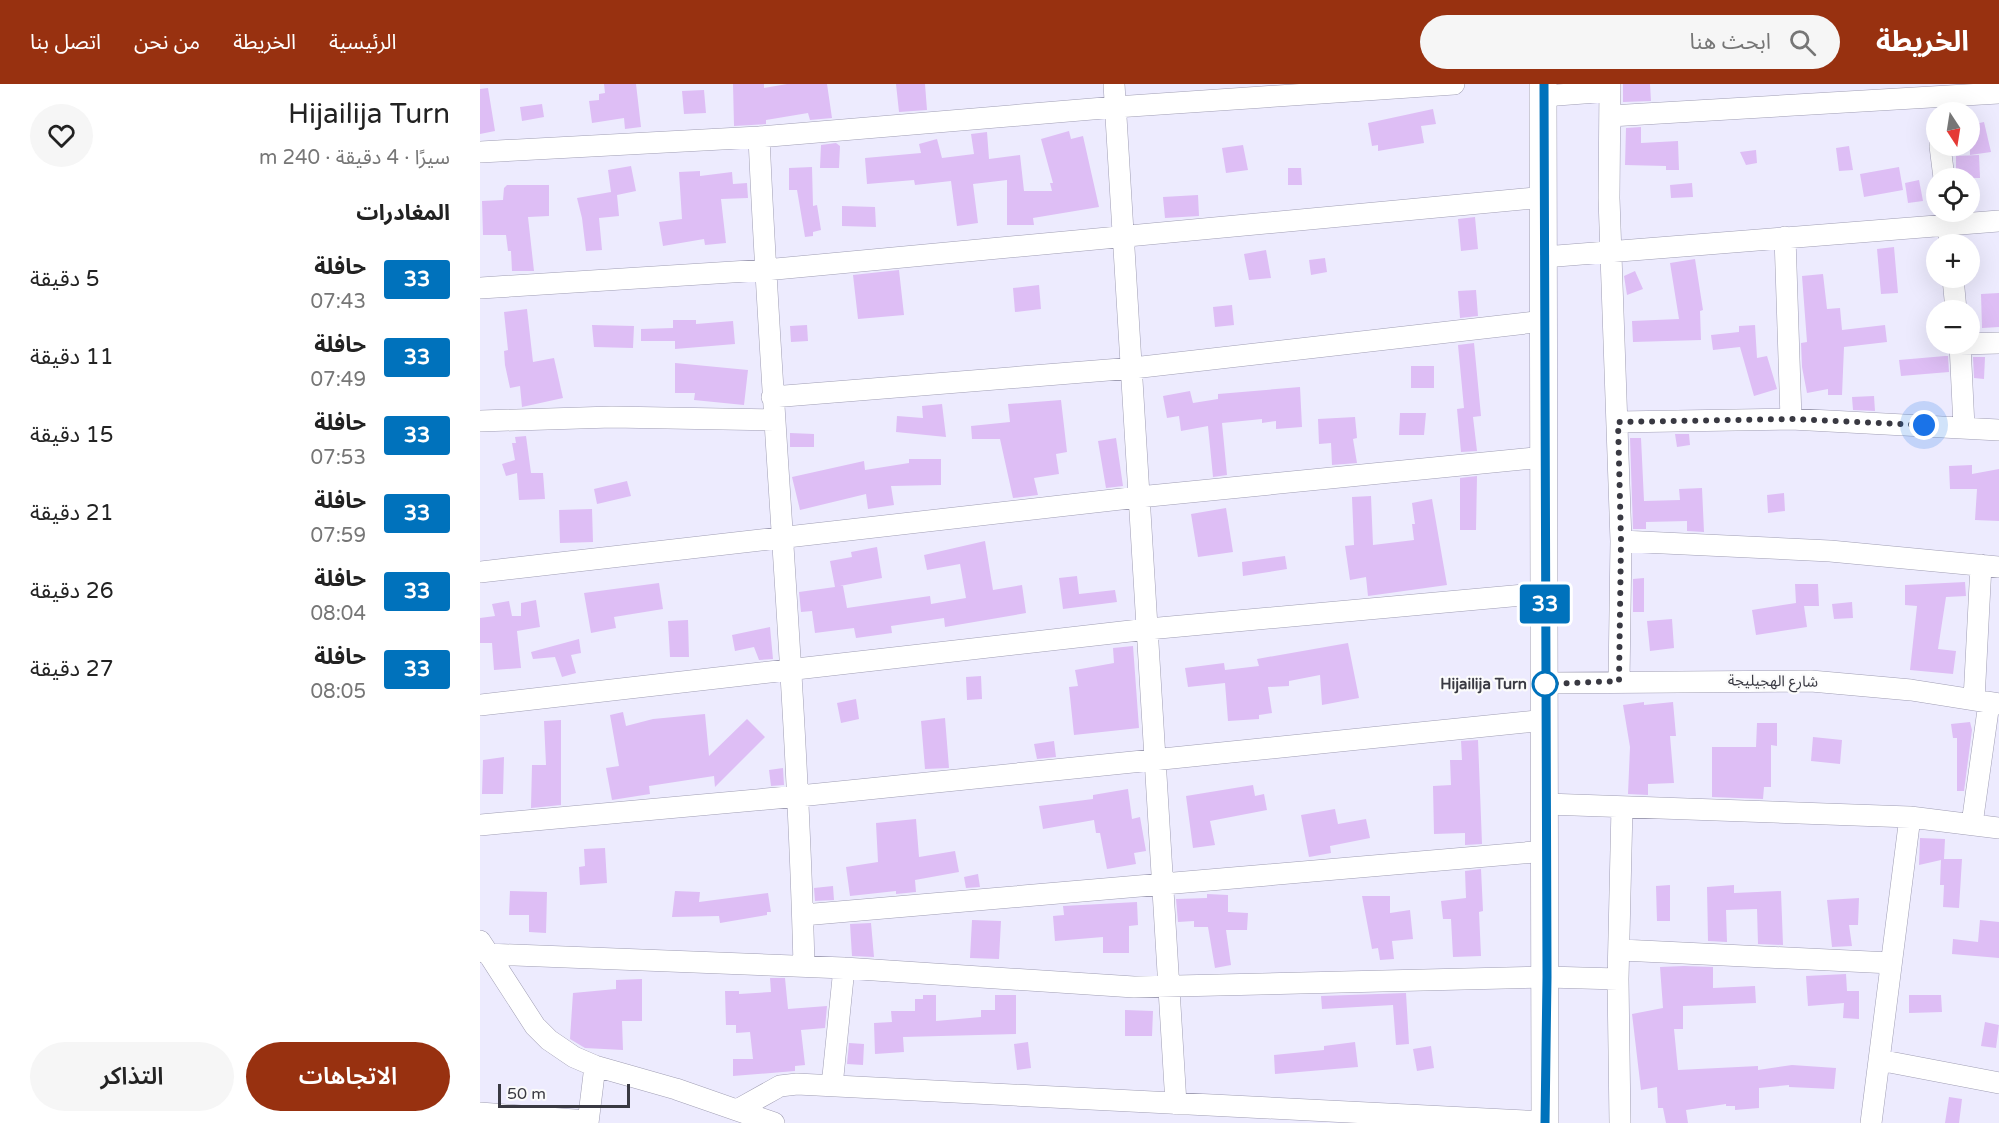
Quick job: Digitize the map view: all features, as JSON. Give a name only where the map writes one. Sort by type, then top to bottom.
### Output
[{"type":"main road","points":[[1544,90],[1547,977],[1545,1122]]},
{"type":"street","points":[[1114,84],[1149,629],[1161,885],[1176,1104]]},
{"type":"street","points":[[480,152],[759,137],[1116,107],[1454,84]]},
{"type":"street","points":[[1544,90],[1610,87],[1611,251],[1621,541],[1619,681]]},
{"type":"street","points":[[1610,116],[1999,93]]},
{"type":"street","points":[[759,137],[772,397],[799,796],[804,966]]},
{"type":"street","points":[[480,288],[765,270],[1545,197]]},
{"type":"street","points":[[1544,257],[1785,237],[1949,227],[1999,221]]},
{"type":"street","points":[[1785,237],[1791,419]]},
{"type":"street","points":[[772,397],[1133,368],[1544,321]]},
{"type":"street","points":[[1980,343],[1999,343]]},
{"type":"street","points":[[1960,354],[1964,427]]},
{"type":"street","points":[[480,421],[612,417],[774,420]]},
{"type":"street","points":[[1618,422],[1791,419],[1999,430]]},
{"type":"street","points":[[480,572],[1139,497],[1544,457]]},
{"type":"street","points":[[1621,541],[1863,553],[1990,566],[1987,702],[1972,824]]},
{"type":"street","points":[[480,705],[1149,629],[1545,593]]},
{"type":"street","name":"شارع الهجيليجة","points":[[1545,682],[1832,682],[1911,690],[1987,702]]},
{"type":"street","points":[[480,825],[799,796],[1546,720]]},
{"type":"street","points":[[1546,804],[1910,817],[1999,828]]},
{"type":"street","points":[[1620,1123],[1618,979],[1621,950],[1622,807]]},
{"type":"street","points":[[1871,1123],[1910,817]]},
{"type":"street","points":[[803,915],[1546,851]]},
{"type":"street","points":[[484,947],[1169,987],[1547,977],[1618,979]]},
{"type":"street","points":[[484,947],[536,1026],[574,1057],[595,1066],[774,1123]]},
{"type":"street","points":[[1621,950],[1891,963]]},
{"type":"street","points":[[832,1086],[844,968]]},
{"type":"street","points":[[1879,1060],[1999,1083]]},
{"type":"street","points":[[480,1113],[588,1122],[595,1066]]},
{"type":"street","points":[[737,1110],[780,1086],[796,1083],[1545,1122]]},
{"type":"building","points":[[604,84],[636,84],[641,127],[625,129],[624,118],[592,123],[589,101],[599,100],[599,94],[605,93]]},
{"type":"building","points":[[733,84],[764,84],[764,88],[787,84],[827,84],[832,118],[810,120],[808,113],[766,120],[766,124],[734,126]]},
{"type":"building","points":[[896,84],[925,84],[927,110],[899,112]]},
{"type":"building","points":[[1623,84],[1650,84],[1651,101],[1623,102]]},
{"type":"building","points":[[488,88],[495,131],[480,134],[480,89]]},
{"type":"building","points":[[704,90],[706,113],[684,114],[682,91]]},
{"type":"building","points":[[542,104],[544,117],[522,121],[520,107]]},
{"type":"building","points":[[1433,109],[1436,124],[1421,126],[1424,143],[1378,151],[1378,145],[1372,146],[1368,123]]},
{"type":"building","points":[[1984,122],[1991,152],[1980,154],[1980,123]]},
{"type":"building","points":[[1641,127],[1641,143],[1678,141],[1679,170],[1666,170],[1666,166],[1625,165],[1626,128]]},
{"type":"building","points":[[1069,131],[1071,139],[1083,136],[1099,207],[1033,218],[1034,225],[1007,225],[1007,180],[973,184],[978,223],[957,226],[951,181],[915,185],[914,180],[867,184],[865,158],[921,153],[919,144],[937,139],[942,158],[974,154],[971,134],[987,132],[989,159],[1020,155],[1024,191],[1052,191],[1050,183],[1053,183],[1041,139]]},
{"type":"building","points":[[836,143],[840,146],[839,168],[820,168],[821,145]]},
{"type":"building","points":[[1243,145],[1248,170],[1226,173],[1222,148]]},
{"type":"building","points":[[1849,146],[1853,170],[1839,171],[1836,148]]},
{"type":"building","points":[[1756,150],[1757,163],[1746,165],[1740,152]]},
{"type":"building","points":[[1956,156],[1979,156],[1980,168],[1956,168]]},
{"type":"building","points":[[631,166],[636,191],[617,195],[619,216],[599,218],[602,250],[586,251],[577,198],[611,192],[608,170]]},
{"type":"building","points":[[812,167],[813,206],[817,205],[821,230],[813,232],[813,236],[805,237],[797,190],[789,190],[789,168]]},
{"type":"building","points":[[1899,167],[1903,190],[1864,197],[1860,174]]},
{"type":"building","points":[[1288,168],[1301,168],[1302,185],[1288,185]]},
{"type":"building","points":[[700,171],[700,176],[732,172],[733,184],[747,183],[748,198],[721,199],[726,243],[705,245],[704,239],[663,246],[659,222],[682,219],[679,172]]},
{"type":"building","points":[[1919,180],[1923,201],[1908,203],[1905,183]]},
{"type":"building","points":[[1692,183],[1693,197],[1671,198],[1670,185]]},
{"type":"building","points":[[507,185],[549,185],[549,216],[528,217],[534,271],[512,271],[511,251],[508,251],[506,235],[483,235],[482,201],[503,200],[504,188]]},
{"type":"building","points":[[1198,195],[1199,216],[1165,218],[1163,197]]},
{"type":"building","points":[[842,206],[875,207],[876,227],[842,226]]},
{"type":"building","points":[[1475,217],[1478,249],[1461,251],[1458,219]]},
{"type":"building","points":[[1894,247],[1898,293],[1881,294],[1877,249]]},
{"type":"building","points":[[1266,250],[1271,278],[1249,280],[1244,254]]},
{"type":"building","points":[[1325,258],[1327,272],[1311,275],[1309,260]]},
{"type":"building","points":[[1695,259],[1703,310],[1700,311],[1701,340],[1633,342],[1632,321],[1679,319],[1670,263]]},
{"type":"building","points":[[899,270],[904,315],[858,319],[853,275]]},
{"type":"building","points":[[1635,271],[1643,289],[1627,295],[1624,276]]},
{"type":"building","points":[[1823,274],[1827,309],[1840,308],[1842,330],[1885,325],[1887,342],[1844,347],[1842,395],[1828,395],[1828,389],[1807,393],[1802,367],[1801,343],[1807,342],[1802,276]]},
{"type":"building","points":[[1039,285],[1041,309],[1015,312],[1013,288]]},
{"type":"building","points":[[1476,290],[1478,316],[1460,318],[1458,291]]},
{"type":"building","points":[[1999,293],[1999,327],[1982,328],[1981,294]]},
{"type":"building","points":[[1232,305],[1234,325],[1215,327],[1213,307]]},
{"type":"building","points":[[527,309],[533,362],[554,358],[563,398],[522,407],[520,386],[510,388],[505,365],[504,351],[508,350],[504,312]]},
{"type":"building","points":[[673,320],[696,320],[696,324],[733,321],[735,344],[675,349],[675,341],[641,341],[641,329],[673,328]]},
{"type":"building","points":[[592,325],[634,326],[633,348],[594,347]]},
{"type":"building","points":[[807,325],[808,341],[791,342],[790,326]]},
{"type":"building","points":[[1755,325],[1757,358],[1767,356],[1777,389],[1754,396],[1740,347],[1713,350],[1711,335],[1739,332],[1739,326]]},
{"type":"building","points":[[1474,343],[1481,416],[1473,417],[1477,451],[1461,452],[1457,409],[1464,408],[1458,345]]},
{"type":"building","points":[[1948,356],[1949,372],[1901,376],[1899,360]]},
{"type":"building","points":[[1973,357],[1985,357],[1984,379],[1974,378]]},
{"type":"building","points":[[675,363],[748,370],[744,405],[694,400],[695,393],[675,393]]},
{"type":"building","points":[[1411,366],[1434,366],[1434,388],[1411,388]]},
{"type":"building","points":[[1300,387],[1302,427],[1276,429],[1276,421],[1262,423],[1262,419],[1222,423],[1227,475],[1213,477],[1208,426],[1181,431],[1179,416],[1167,418],[1163,396],[1190,391],[1193,403],[1218,399],[1218,394]]},
{"type":"building","points":[[1874,396],[1875,411],[1853,410],[1852,397]]},
{"type":"building","points":[[1061,400],[1067,452],[1056,454],[1059,474],[1034,478],[1038,495],[1013,498],[1000,439],[972,439],[971,426],[1010,422],[1008,404]]},
{"type":"building","points":[[942,404],[946,437],[896,432],[897,416],[923,418],[922,406]]},
{"type":"building","points":[[1400,413],[1426,413],[1424,435],[1399,435]]},
{"type":"building","points":[[1355,417],[1357,438],[1353,439],[1357,463],[1332,465],[1331,443],[1319,444],[1318,419]]},
{"type":"building","points":[[790,433],[814,434],[814,447],[790,447]]},
{"type":"building","points":[[1675,434],[1689,434],[1690,445],[1677,447]]},
{"type":"building","points":[[526,436],[531,473],[543,473],[545,499],[519,500],[517,473],[506,476],[502,464],[515,460],[512,443],[516,443],[515,437]]},
{"type":"building","points":[[1116,438],[1123,486],[1106,488],[1098,441]]},
{"type":"building","points":[[1630,438],[1641,438],[1644,501],[1680,500],[1679,489],[1702,488],[1704,532],[1687,531],[1687,521],[1646,522],[1646,529],[1633,529]]},
{"type":"building","points":[[909,459],[941,459],[941,485],[891,486],[894,505],[868,509],[866,494],[800,510],[792,477],[864,461],[865,470],[909,463]]},
{"type":"building","points":[[1972,465],[1972,474],[1999,469],[1999,521],[1975,520],[1977,489],[1950,489],[1949,466]]},
{"type":"building","points":[[1477,476],[1476,530],[1460,530],[1460,478]]},
{"type":"building","points":[[627,481],[631,496],[597,504],[594,489]]},
{"type":"building","points":[[1784,493],[1785,511],[1768,513],[1767,495]]},
{"type":"building","points":[[1371,496],[1373,545],[1414,540],[1412,524],[1415,524],[1412,503],[1432,499],[1447,585],[1368,596],[1366,577],[1350,580],[1345,546],[1354,545],[1352,497]]},
{"type":"building","points":[[1226,508],[1233,552],[1198,557],[1191,514]]},
{"type":"building","points":[[592,509],[593,542],[560,543],[559,510]]},
{"type":"building","points":[[985,541],[993,590],[1022,585],[1026,613],[945,627],[944,618],[891,626],[892,633],[856,638],[854,628],[815,633],[812,611],[801,612],[799,592],[835,587],[830,561],[852,557],[851,552],[877,547],[882,578],[840,586],[843,586],[847,608],[930,596],[931,604],[966,598],[960,564],[927,570],[924,555]]},
{"type":"building","points":[[1285,556],[1287,569],[1243,576],[1242,562]]},
{"type":"building","points":[[1077,576],[1079,594],[1115,590],[1117,602],[1063,609],[1059,578]]},
{"type":"building","points":[[1644,578],[1644,612],[1633,612],[1633,579]]},
{"type":"building","points":[[1965,582],[1966,596],[1946,597],[1938,649],[1956,651],[1953,674],[1910,670],[1917,606],[1905,605],[1905,585]]},
{"type":"building","points":[[659,583],[663,609],[614,617],[616,628],[591,633],[584,593]]},
{"type":"building","points":[[1795,584],[1818,584],[1819,606],[1804,606],[1807,627],[1756,635],[1752,610],[1796,603]]},
{"type":"building","points":[[536,600],[540,627],[517,631],[521,668],[494,670],[492,643],[480,643],[480,618],[495,616],[492,604],[509,601],[512,616],[521,616],[521,603]]},
{"type":"building","points":[[1852,602],[1853,618],[1834,619],[1832,604]]},
{"type":"building","points":[[1672,619],[1674,648],[1650,651],[1647,621]]},
{"type":"building","points":[[688,620],[689,657],[670,657],[668,621]]},
{"type":"building","points":[[770,627],[773,659],[759,660],[754,647],[735,651],[732,635]]},
{"type":"building","points":[[579,639],[581,653],[571,655],[576,673],[562,677],[555,657],[533,659],[531,652]]},
{"type":"building","points":[[1348,643],[1359,698],[1322,705],[1320,675],[1289,681],[1289,686],[1268,687],[1272,713],[1259,715],[1259,719],[1228,721],[1225,683],[1188,687],[1185,668],[1224,663],[1225,670],[1259,666],[1257,659]]},
{"type":"building","points":[[1133,646],[1139,728],[1074,735],[1069,687],[1078,686],[1075,670],[1114,663],[1113,648]]},
{"type":"building","points":[[981,676],[982,699],[967,700],[966,677]]},
{"type":"building","points":[[856,699],[859,719],[841,723],[837,703]]},
{"type":"building","points":[[1644,702],[1644,705],[1673,702],[1676,736],[1670,736],[1674,783],[1648,784],[1648,795],[1628,794],[1630,747],[1623,705]]},
{"type":"building","points":[[623,712],[626,726],[653,719],[705,714],[709,756],[747,719],[765,737],[715,787],[714,776],[649,786],[650,794],[612,800],[606,768],[619,766],[610,715]]},
{"type":"building","points":[[945,718],[949,768],[925,769],[921,721]]},
{"type":"building","points":[[561,720],[561,805],[531,808],[532,765],[546,765],[544,721]]},
{"type":"building","points":[[1970,722],[1972,730],[1964,791],[1957,791],[1957,738],[1953,738],[1951,724]]},
{"type":"building","points":[[1757,723],[1777,723],[1777,746],[1771,745],[1771,787],[1764,787],[1763,799],[1712,797],[1712,747],[1756,747]]},
{"type":"building","points":[[1813,737],[1842,740],[1840,764],[1811,761]]},
{"type":"building","points":[[1478,740],[1482,844],[1465,845],[1465,833],[1434,834],[1433,786],[1451,785],[1450,760],[1462,760],[1461,741]]},
{"type":"building","points":[[1054,741],[1056,757],[1037,759],[1034,744]]},
{"type":"building","points":[[504,757],[503,794],[482,794],[483,760]]},
{"type":"building","points":[[783,768],[784,785],[771,786],[769,770]]},
{"type":"building","points":[[1253,785],[1255,796],[1264,794],[1267,810],[1210,821],[1215,845],[1193,848],[1186,796]]},
{"type":"building","points":[[1128,789],[1132,819],[1140,817],[1146,851],[1134,853],[1136,864],[1107,869],[1100,833],[1096,833],[1094,820],[1043,829],[1039,806],[1093,799],[1093,795]]},
{"type":"building","points":[[1335,809],[1338,824],[1366,819],[1370,838],[1330,846],[1331,853],[1309,857],[1301,815]]},
{"type":"building","points":[[916,819],[919,857],[955,851],[959,872],[915,880],[916,892],[896,894],[896,891],[850,896],[846,867],[878,862],[876,823]]},
{"type":"building","points":[[1920,838],[1945,839],[1944,859],[1962,859],[1959,908],[1943,907],[1944,885],[1940,885],[1941,860],[1919,865]]},
{"type":"building","points":[[605,848],[607,883],[580,885],[579,867],[585,866],[584,849]]},
{"type":"building","points":[[1481,869],[1483,911],[1479,912],[1481,956],[1453,957],[1451,919],[1443,919],[1441,901],[1466,898],[1465,871]]},
{"type":"building","points":[[978,874],[980,887],[966,888],[964,877]]},
{"type":"building","points":[[1670,885],[1670,921],[1657,921],[1656,886]]},
{"type":"building","points":[[1734,885],[1734,893],[1781,891],[1783,945],[1758,944],[1757,909],[1726,910],[1727,942],[1708,941],[1707,887]]},
{"type":"building","points":[[833,886],[834,900],[815,901],[814,888]]},
{"type":"building","points":[[510,891],[547,892],[546,933],[529,932],[529,915],[509,915]]},
{"type":"building","points":[[675,891],[700,892],[699,902],[768,893],[771,912],[767,912],[767,915],[720,923],[719,916],[672,917]]},
{"type":"building","points":[[1207,894],[1228,895],[1228,912],[1248,913],[1247,930],[1226,930],[1231,965],[1215,968],[1208,927],[1194,927],[1194,921],[1178,922],[1176,899],[1207,898]]},
{"type":"building","points":[[1362,896],[1390,896],[1390,913],[1410,910],[1413,939],[1392,941],[1394,959],[1380,960],[1378,948],[1372,949]]},
{"type":"building","points":[[1859,898],[1858,925],[1849,925],[1852,946],[1832,947],[1827,900]]},
{"type":"building","points":[[1137,902],[1138,925],[1129,926],[1129,953],[1103,953],[1103,937],[1055,941],[1053,916],[1064,915],[1063,906]]},
{"type":"building","points":[[972,920],[1001,921],[999,959],[970,958]]},
{"type":"building","points":[[1980,920],[1999,922],[1999,958],[1952,954],[1953,939],[1978,942]]},
{"type":"building","points":[[871,923],[874,957],[852,956],[850,924]]},
{"type":"building","points":[[1660,967],[1713,967],[1713,988],[1755,986],[1756,1003],[1683,1006],[1683,1029],[1674,1029],[1678,1070],[1758,1066],[1758,1070],[1792,1065],[1836,1068],[1834,1089],[1789,1087],[1789,1085],[1759,1088],[1759,1108],[1735,1110],[1735,1106],[1726,1106],[1726,1104],[1686,1110],[1688,1123],[1666,1123],[1663,1108],[1658,1108],[1657,1087],[1641,1090],[1632,1014],[1663,1008]]},
{"type":"building","points":[[1846,974],[1847,991],[1859,991],[1859,1019],[1843,1018],[1844,1003],[1808,1006],[1806,976]]},
{"type":"building","points":[[770,978],[785,978],[788,1009],[827,1006],[825,1028],[801,1030],[805,1065],[795,1066],[795,1071],[733,1076],[733,1059],[753,1059],[750,1032],[736,1033],[736,1025],[726,1025],[725,991],[739,991],[739,994],[771,992]]},
{"type":"building","points":[[642,979],[642,1021],[622,1021],[623,1050],[585,1048],[570,1039],[573,993],[616,989],[616,980]]},
{"type":"building","points":[[1406,993],[1409,1044],[1396,1045],[1393,1005],[1322,1009],[1321,996]]},
{"type":"building","points":[[923,995],[936,995],[936,1021],[981,1017],[981,1010],[995,1010],[995,995],[1016,995],[1016,1034],[903,1037],[904,1052],[875,1054],[874,1023],[892,1022],[891,1011],[915,1011],[915,999],[923,999]]},
{"type":"building","points":[[1909,995],[1941,995],[1942,1012],[1909,1013]]},
{"type":"building","points":[[1125,1010],[1153,1011],[1152,1036],[1125,1036]]},
{"type":"building","points":[[1985,1022],[1999,1025],[1996,1048],[1981,1046]]},
{"type":"building","points":[[1028,1042],[1031,1068],[1017,1070],[1014,1044]]},
{"type":"building","points":[[1355,1042],[1358,1067],[1275,1074],[1274,1055],[1324,1050],[1324,1046]]},
{"type":"building","points":[[849,1043],[864,1044],[863,1065],[847,1064]]},
{"type":"building","points":[[1431,1046],[1434,1068],[1417,1071],[1413,1049]]},
{"type":"building","points":[[1949,1097],[1962,1099],[1959,1123],[1945,1123]]},
{"type":"bus line","name":"33","points":[[1544,84],[1547,977],[1545,1123]]},
{"type":"place","name":"Hijailija Turn","points":[[1545,684]]},
{"type":"route","points":[[1545,684],[1545,682],[1619,681],[1621,541],[1618,422],[1791,419],[1924,425]]}]
